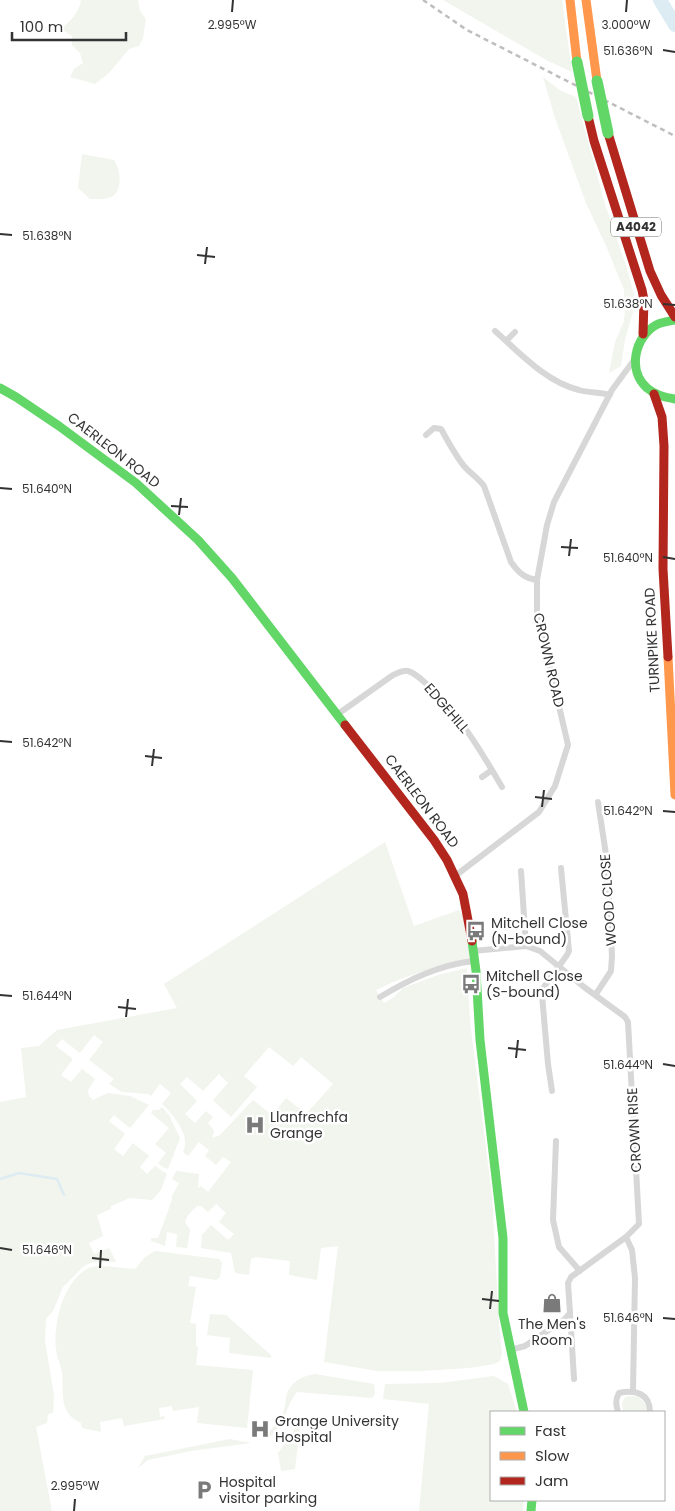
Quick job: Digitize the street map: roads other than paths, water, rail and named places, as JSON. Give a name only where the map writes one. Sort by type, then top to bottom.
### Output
[{"type":"main road","name":"A4042","points":[[570,0],[577,62],[588,116],[642,290],[644,300],[643,334]]},
{"type":"main road","name":"A4042","points":[[586,0],[597,81],[608,134],[658,293],[675,318]]},
{"type":"main road","points":[[675,318],[658,323],[643,334],[638,342],[634,359],[640,379],[646,388],[663,398],[675,399]]},
{"type":"main road","name":"CAERLEON ROAD","points":[[0,388],[59,426],[136,483],[198,540],[232,578],[338,714],[434,840],[447,860],[455,876],[466,908],[474,956],[480,1040],[503,1238],[503,1313],[524,1411]]},
{"type":"main road","name":"TURNPIKE ROAD","points":[[654,394],[662,417],[664,446],[663,570],[675,795]]},
{"type":"street","points":[[495,331],[542,372],[558,382],[578,390],[611,392]]},
{"type":"street","points":[[506,341],[514,332]]},
{"type":"street","name":"CROWN ROAD","points":[[455,876],[539,812],[555,786],[568,745],[537,611],[537,580],[547,525],[554,502],[611,392],[634,359]]},
{"type":"street","points":[[426,435],[434,428],[441,428],[463,464],[484,486],[510,562],[518,572],[528,579],[537,580]]},
{"type":"street","name":"EDGEHILL","points":[[338,714],[393,674],[408,671],[420,678],[443,699],[475,741],[502,787]]},
{"type":"street","points":[[482,777],[492,770]]},
{"type":"street","name":"WOOD CLOSE","points":[[596,994],[611,971],[612,956],[607,861],[598,802]]},
{"type":"street","points":[[552,1091],[542,994],[544,986],[569,951],[561,868]]},
{"type":"street","points":[[380,997],[432,970],[474,956],[526,946],[521,871]]},
{"type":"street","name":"CROWN RISE","points":[[526,946],[540,951],[625,1017],[628,1022],[639,1224],[626,1237],[571,1278],[568,1283],[574,1378]]},
{"type":"street","points":[[556,1141],[554,1220],[559,1247],[580,1271]]},
{"type":"street","points":[[626,1237],[632,1250],[635,1278],[634,1391]]},
{"type":"street","points":[[510,1350],[525,1346],[565,1320],[570,1313]]},
{"type":"street","points":[[618,1411],[616,1398],[620,1393],[634,1391],[648,1400],[650,1411]]},
{"type":"waterway","points":[[660,0],[675,25]]},
{"type":"waterway","points":[[0,1179],[19,1173],[57,1179],[64,1195]]},
{"type":"railway","points":[[423,0],[467,30],[675,136]]},
{"type":"place","name":"Mitchell Close (N-bound)","points":[[476,931]]},
{"type":"place","name":"Mitchell Close (S-bound)","points":[[471,984]]},
{"type":"place","name":"Llanfrechfa Grange","points":[[255,1125]]},
{"type":"place","name":"The Men's Room","points":[[552,1303]]},
{"type":"place","name":"Grange University Hospital","points":[[260,1429]]},
{"type":"place","name":"Hospital visitor parking","points":[[204,1490]]}]
